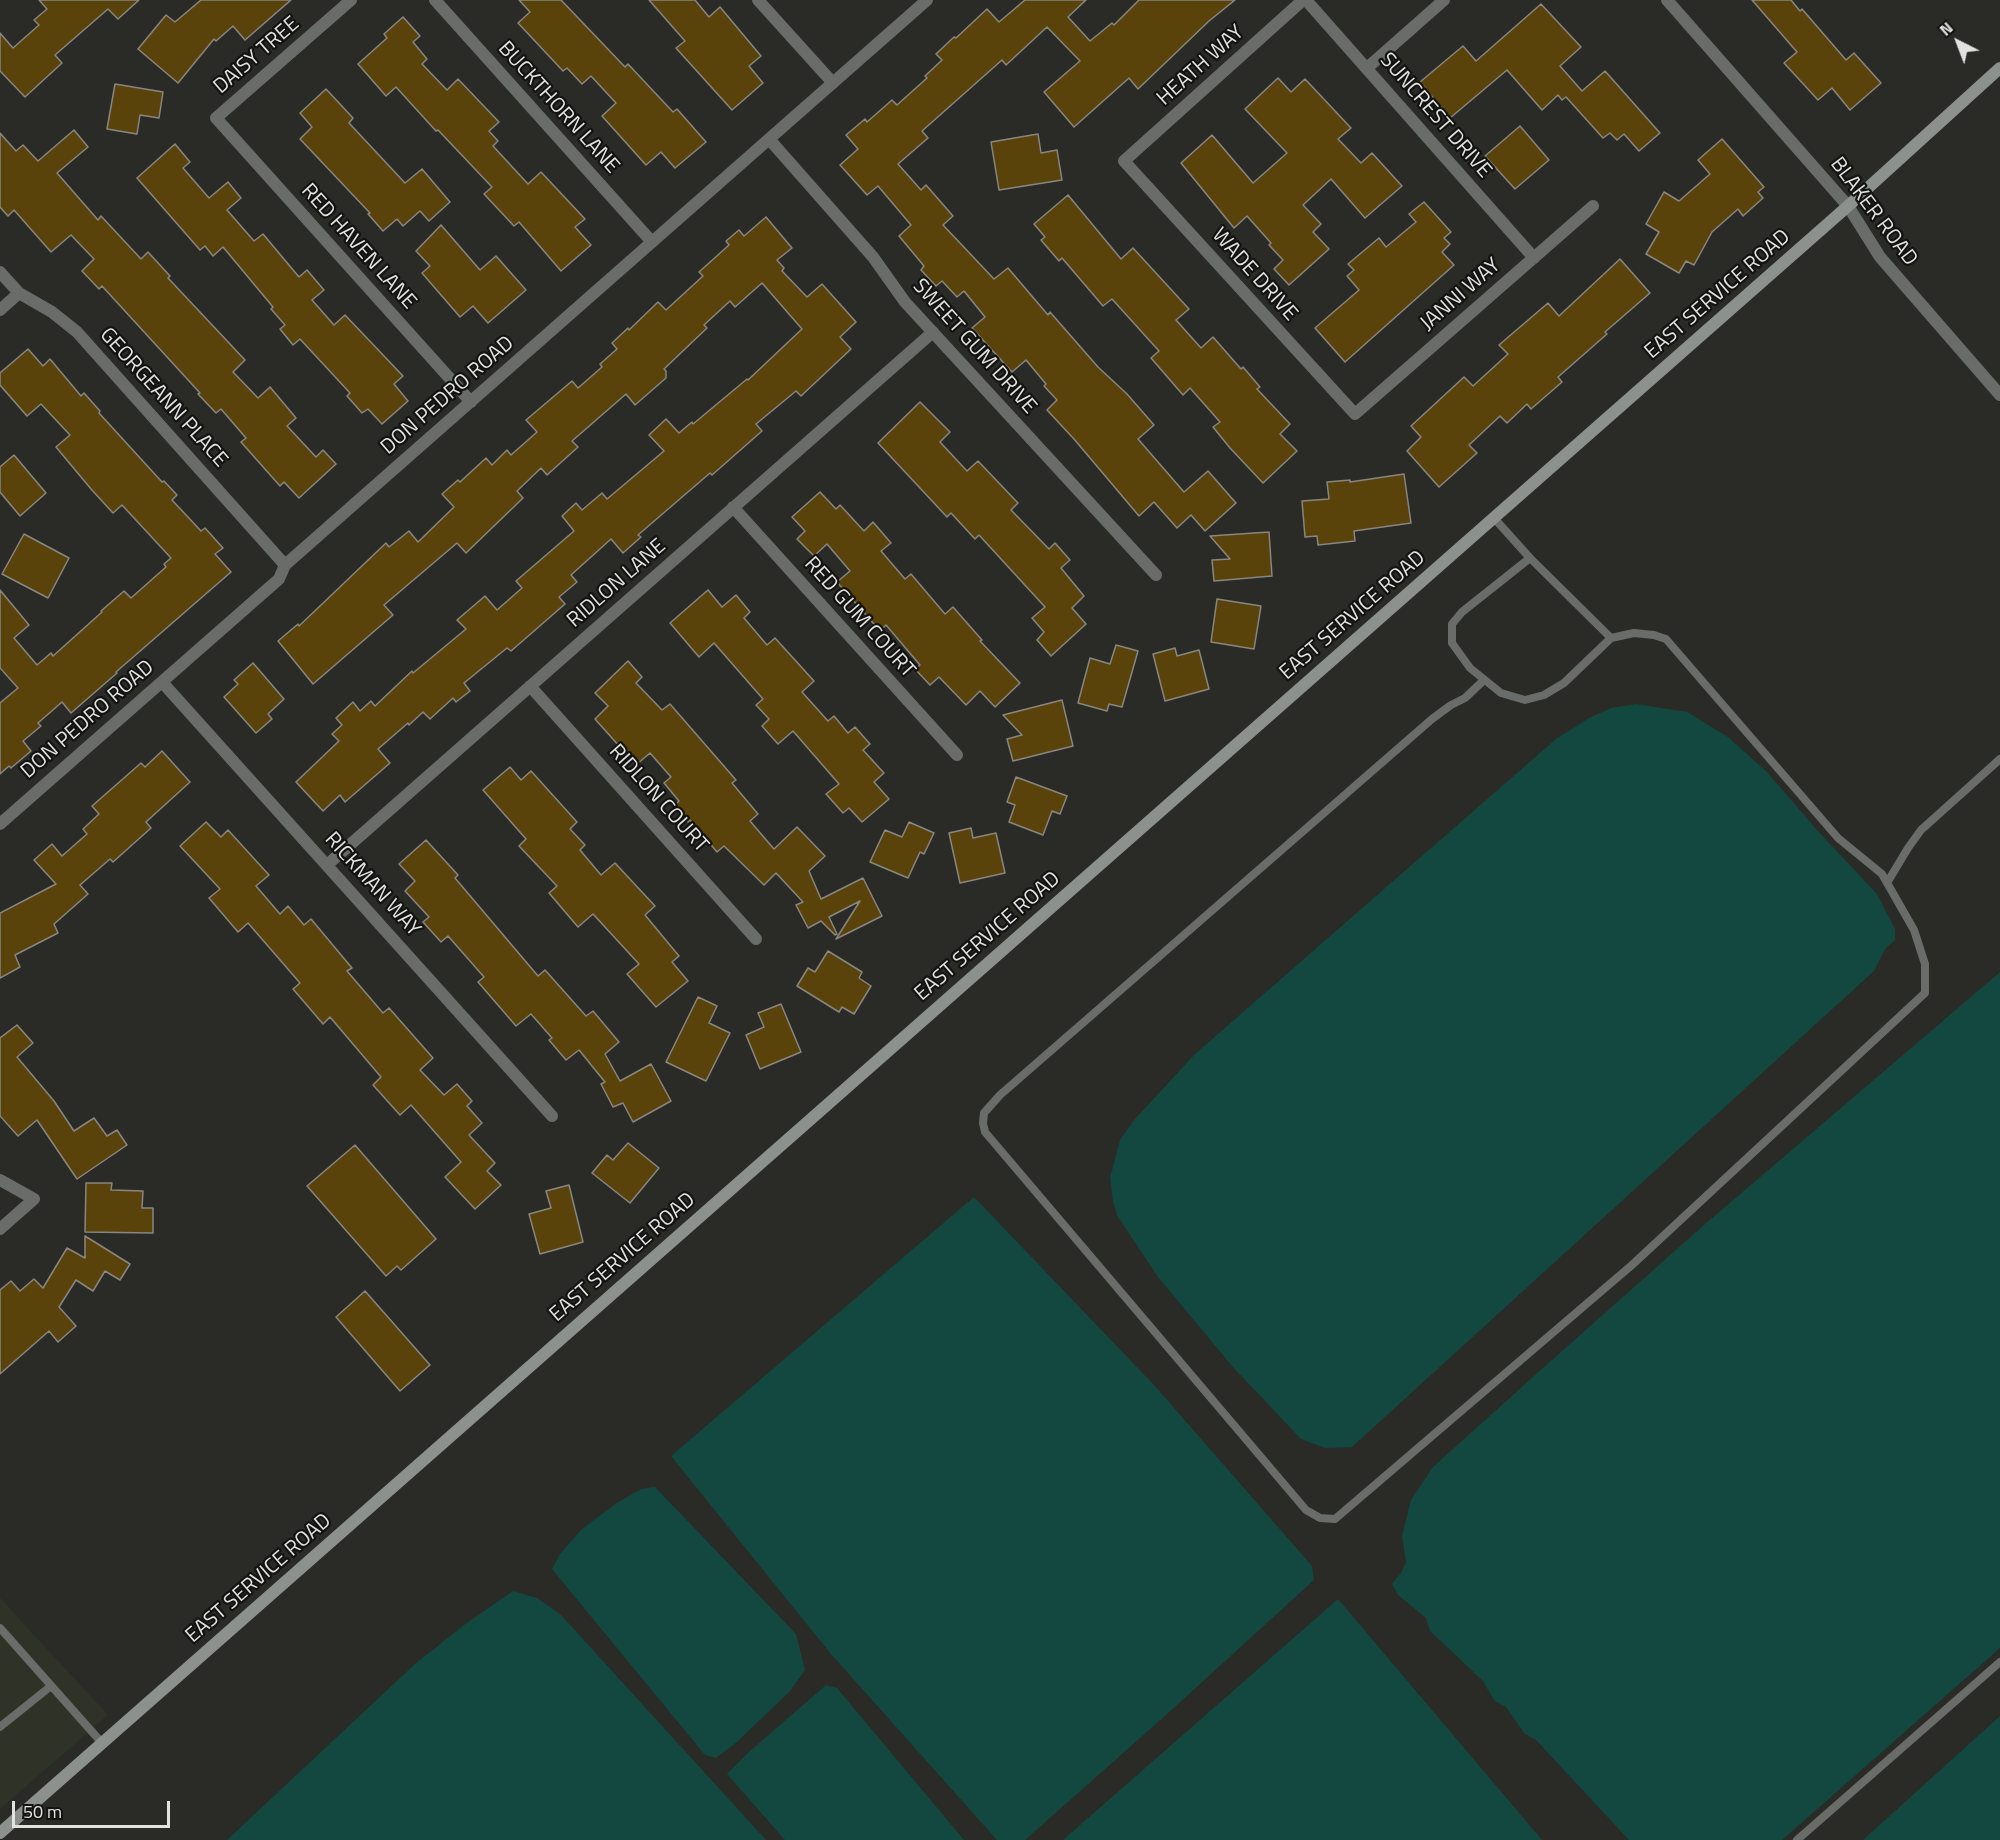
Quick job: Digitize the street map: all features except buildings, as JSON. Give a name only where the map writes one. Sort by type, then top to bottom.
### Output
[{"type":"street","name":"DAISY TREE","points":[[216,118],[351,0]]},
{"type":"street","name":"BUCKTHORN LANE","points":[[435,0],[652,242]]},
{"type":"street","points":[[758,0],[833,83]]},
{"type":"street","name":"DON PEDRO ROAD","points":[[0,824],[279,579],[285,565],[927,0]]},
{"type":"street","name":"SUNCREST DRIVE","points":[[1305,0],[1534,258]]},
{"type":"street","name":"HEATH WAY","points":[[1124,161],[1305,0]]},
{"type":"street","points":[[1367,68],[1444,0]]},
{"type":"street","name":"BLAKER ROAD","points":[[1667,0],[1848,206],[1880,257],[2000,395]]},
{"type":"street","name":"EAST SERVICE ROAD","points":[[0,1833],[1848,206],[2000,68]]},
{"type":"street","name":"RED HAVEN LANE","points":[[216,118],[471,402]]},
{"type":"street","name":"SWEET GUM DRIVE","points":[[769,140],[873,257],[905,302],[1155,575]]},
{"type":"street","name":"WADE DRIVE","points":[[1124,161],[1355,414]]},
{"type":"street","name":"JANNI WAY","points":[[1355,414],[1593,206]]},
{"type":"street","name":"GEORGEANN PLACE","points":[[0,272],[19,293],[52,312],[77,332],[285,565]]},
{"type":"street","points":[[0,310],[19,293]]},
{"type":"street","name":"RIDLON LANE","points":[[327,864],[933,332]]},
{"type":"street","name":"RED GUM COURT","points":[[733,507],[957,754]]},
{"type":"street","name":"RICKMAN WAY","points":[[162,682],[552,1116]]},
{"type":"street","name":"RIDLON COURT","points":[[530,686],[756,939]]},
{"type":"street","points":[[0,1180],[34,1200],[0,1229]]},
{"type":"lane","points":[[1494,518],[1530,558],[1611,638]]},
{"type":"lane","points":[[1484,680],[1465,698],[1451,705],[1405,743],[1009,1087],[984,1113],[985,1132],[1306,1510],[1320,1518],[1335,1519],[1632,1264],[1925,993],[1925,964],[1914,930],[1882,874],[1838,838],[1666,639],[1634,633],[1611,638],[1564,683],[1544,695],[1525,700],[1501,693],[1470,668],[1452,643],[1452,624],[1462,612],[1530,558]]},
{"type":"lane","points":[[1887,883],[1921,830],[2000,759]]},
{"type":"lane","points":[[0,1628],[102,1743]]},
{"type":"lane","points":[[1797,1840],[2000,1662]]},
{"type":"lane","points":[[0,1728],[51,1686]]},
{"type":"shaded area","points":[[0,1598],[108,1715],[0,1809]]},
{"type":"water","points":[[1636,704],[1687,712],[1728,737],[1767,772],[1877,894],[1895,929],[1895,940],[1885,949],[1874,971],[1352,1447],[1325,1448],[1301,1439],[1232,1366],[1158,1277],[1117,1215],[1110,1178],[1120,1140],[1135,1119],[1195,1054],[1556,739],[1589,718],[1611,708]]},
{"type":"water","points":[[2000,972],[2000,1648],[1782,1840],[1629,1840],[1536,1740],[1525,1734],[1506,1707],[1495,1701],[1482,1680],[1430,1631],[1426,1618],[1398,1595],[1392,1584],[1406,1562],[1402,1536],[1411,1500],[1433,1467],[1534,1376],[1704,1225]]},
{"type":"water","points":[[974,1197],[1154,1385],[1312,1566],[1314,1580],[1025,1840],[997,1840],[831,1654],[671,1456]]},
{"type":"water","points":[[655,1487],[796,1634],[805,1670],[790,1691],[737,1742],[716,1758],[705,1755],[552,1569],[560,1554],[582,1529],[617,1503],[641,1489]]},
{"type":"water","points":[[513,1591],[537,1598],[561,1615],[766,1840],[227,1840],[415,1664],[464,1625]]},
{"type":"water","points":[[1338,1599],[1542,1840],[1063,1840]]},
{"type":"water","points":[[826,1685],[837,1688],[964,1840],[785,1840],[727,1774]]},
{"type":"water","points":[[2000,1716],[2000,1840],[1863,1840]]}]
